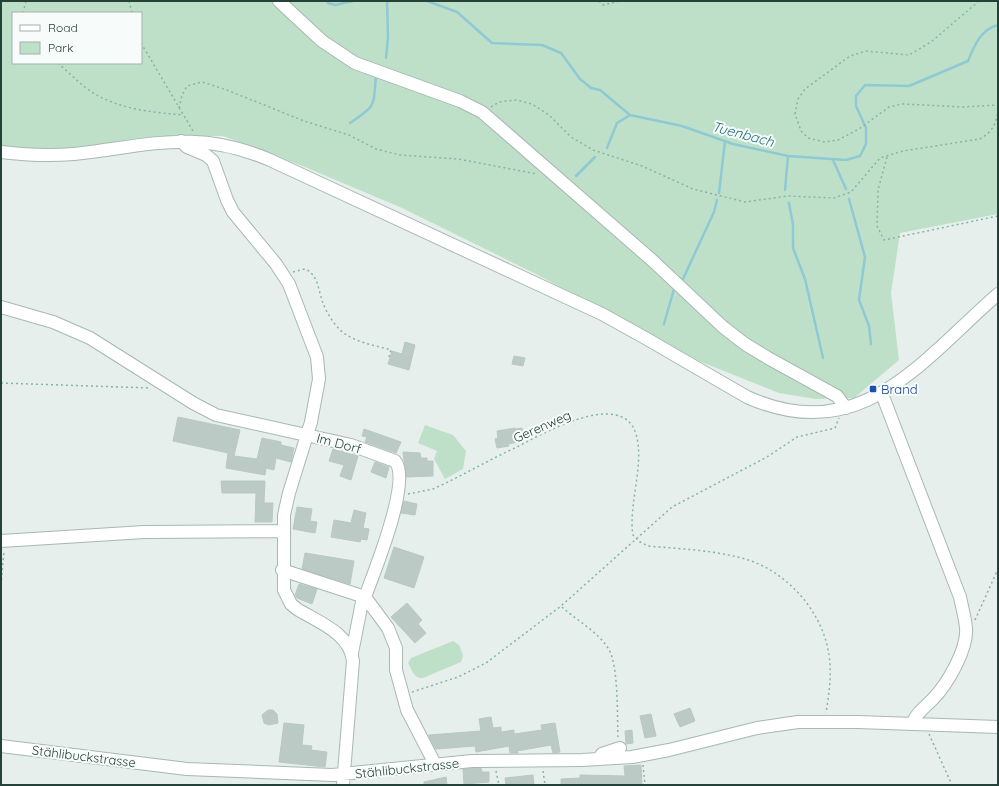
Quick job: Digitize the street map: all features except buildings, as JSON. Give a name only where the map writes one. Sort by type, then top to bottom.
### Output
[{"type":"street","points":[[279,1],[322,41],[355,63],[460,101],[482,112],[745,344],[838,396],[846,408]]},
{"type":"street","points":[[1,307],[53,322],[78,332],[100,344],[168,388],[216,415],[308,434],[318,379],[318,362],[294,293],[285,277],[233,212],[226,200],[213,161],[206,155],[187,147],[181,141]]},
{"type":"street","points":[[1,152],[19,154],[74,154],[136,144],[196,141],[230,146],[261,156],[530,280],[618,323],[759,403],[802,412],[817,412],[846,408],[882,394],[921,364],[998,294]]},
{"type":"street","points":[[882,394],[960,597],[966,629],[957,661],[949,678],[936,696],[915,719],[919,724]]},
{"type":"street","name":"Im Dorf","points":[[308,434],[351,445],[394,461],[398,464],[398,494],[382,551],[362,602],[352,653],[341,636],[291,604],[284,590],[282,570],[284,515],[289,493],[308,434]]},
{"type":"street","points":[[3,541],[144,532],[283,531]]},
{"type":"street","points":[[282,570],[365,597],[388,628],[396,648],[396,670],[407,710],[435,764]]},
{"type":"street","points":[[344,780],[353,661],[352,653]]},
{"type":"street","name":"Stählibuckstrasse","points":[[1,746],[187,769],[344,780],[435,764],[494,760],[597,760],[642,756],[716,737],[778,724],[825,722],[998,727]]},
{"type":"street","points":[[597,760],[602,754],[619,749]]},
{"type":"path","points":[[23,12],[26,1]]},
{"type":"path","points":[[129,1],[132,12]]},
{"type":"path","points":[[599,1],[603,5],[620,1]]},
{"type":"path","points":[[979,1],[932,42],[909,55],[866,51],[850,56],[805,89],[798,99],[795,114],[797,124],[808,138],[824,142],[838,140],[890,107],[902,104],[962,107],[998,105]]},
{"type":"path","points":[[142,44],[183,115],[189,120],[196,141]]},
{"type":"path","points":[[59,64],[87,88],[116,104],[151,112],[183,115]]},
{"type":"path","points":[[179,108],[182,95],[187,86],[202,82],[279,110],[304,121],[349,135],[376,149],[400,155],[458,159],[556,178]]},
{"type":"path","points":[[482,112],[499,102],[516,100],[532,104],[550,115],[571,137],[593,150],[642,166],[693,189],[745,202],[788,196],[834,198],[851,192],[880,158],[903,151],[980,139],[989,134],[996,124],[998,110]]},
{"type":"path","points":[[887,157],[878,190],[877,226],[884,240],[998,216]]},
{"type":"path","points":[[285,277],[302,269],[309,271],[318,284],[326,311],[343,332],[351,337],[391,350],[389,357]]},
{"type":"path","points":[[1,382],[168,388]]},
{"type":"path","name":"Gerenweg","points":[[398,494],[418,493],[440,486],[568,422],[600,415],[615,416],[625,419],[630,423],[638,442],[632,529],[636,539]]},
{"type":"path","points":[[402,695],[475,670],[561,606],[672,507],[767,457],[797,437],[835,428],[839,419]]},
{"type":"path","points":[[636,539],[648,546],[720,553],[747,560],[769,570],[796,592],[814,615],[826,642],[831,671],[825,722]]},
{"type":"path","points":[[1,585],[3,541]]},
{"type":"path","points":[[966,629],[975,621],[981,610],[998,569]]},
{"type":"path","points":[[561,606],[603,642],[611,653],[615,684],[619,749]]},
{"type":"path","points":[[919,724],[952,785]]},
{"type":"path","points":[[642,756],[645,785]]},
{"type":"path","points":[[494,760],[499,785]]},
{"type":"path","points":[[542,760],[545,785]]},
{"type":"green space","points":[[1,1],[998,1],[998,214],[900,233],[891,293],[899,360],[854,398],[816,399],[779,393],[699,361],[536,274],[402,208],[305,167],[223,136],[176,136],[50,150],[1,149]]},
{"type":"green space","points":[[425,425],[453,435],[466,451],[463,469],[445,479],[434,459],[437,451],[418,443]]},
{"type":"green space","points":[[453,641],[459,645],[463,655],[461,662],[423,678],[415,676],[408,663],[411,658]]},
{"type":"waterway","name":"Tuenbach","points":[[327,1],[328,3],[335,5],[353,1]]},
{"type":"waterway","points":[[386,58],[388,37],[387,1]]},
{"type":"waterway","name":"Tuenbach","points":[[427,1],[457,12],[492,43],[542,45],[561,53],[580,79],[591,88],[600,90],[630,115],[682,126],[733,144],[788,156],[846,160],[860,156],[866,144],[866,128],[856,106],[856,96],[865,85],[909,86],[968,61],[976,44],[983,34],[987,30],[998,25]]},
{"type":"waterway","points":[[350,123],[365,112],[372,104],[374,100],[376,76]]},
{"type":"waterway","points":[[607,148],[617,123],[630,115]]},
{"type":"waterway","points":[[719,193],[725,141]]},
{"type":"waterway","points":[[785,190],[788,156]]},
{"type":"waterway","points":[[576,176],[595,157]]},
{"type":"waterway","points":[[833,160],[846,189]]},
{"type":"waterway","points":[[849,199],[865,257],[859,300],[869,326],[871,344]]},
{"type":"waterway","points":[[683,279],[714,212],[717,200]]},
{"type":"waterway","points":[[789,203],[793,225],[793,248],[805,279],[823,358]]},
{"type":"waterway","points":[[664,324],[674,289]]},
{"type":"place","name":"Brand","points":[[873,389]]}]
